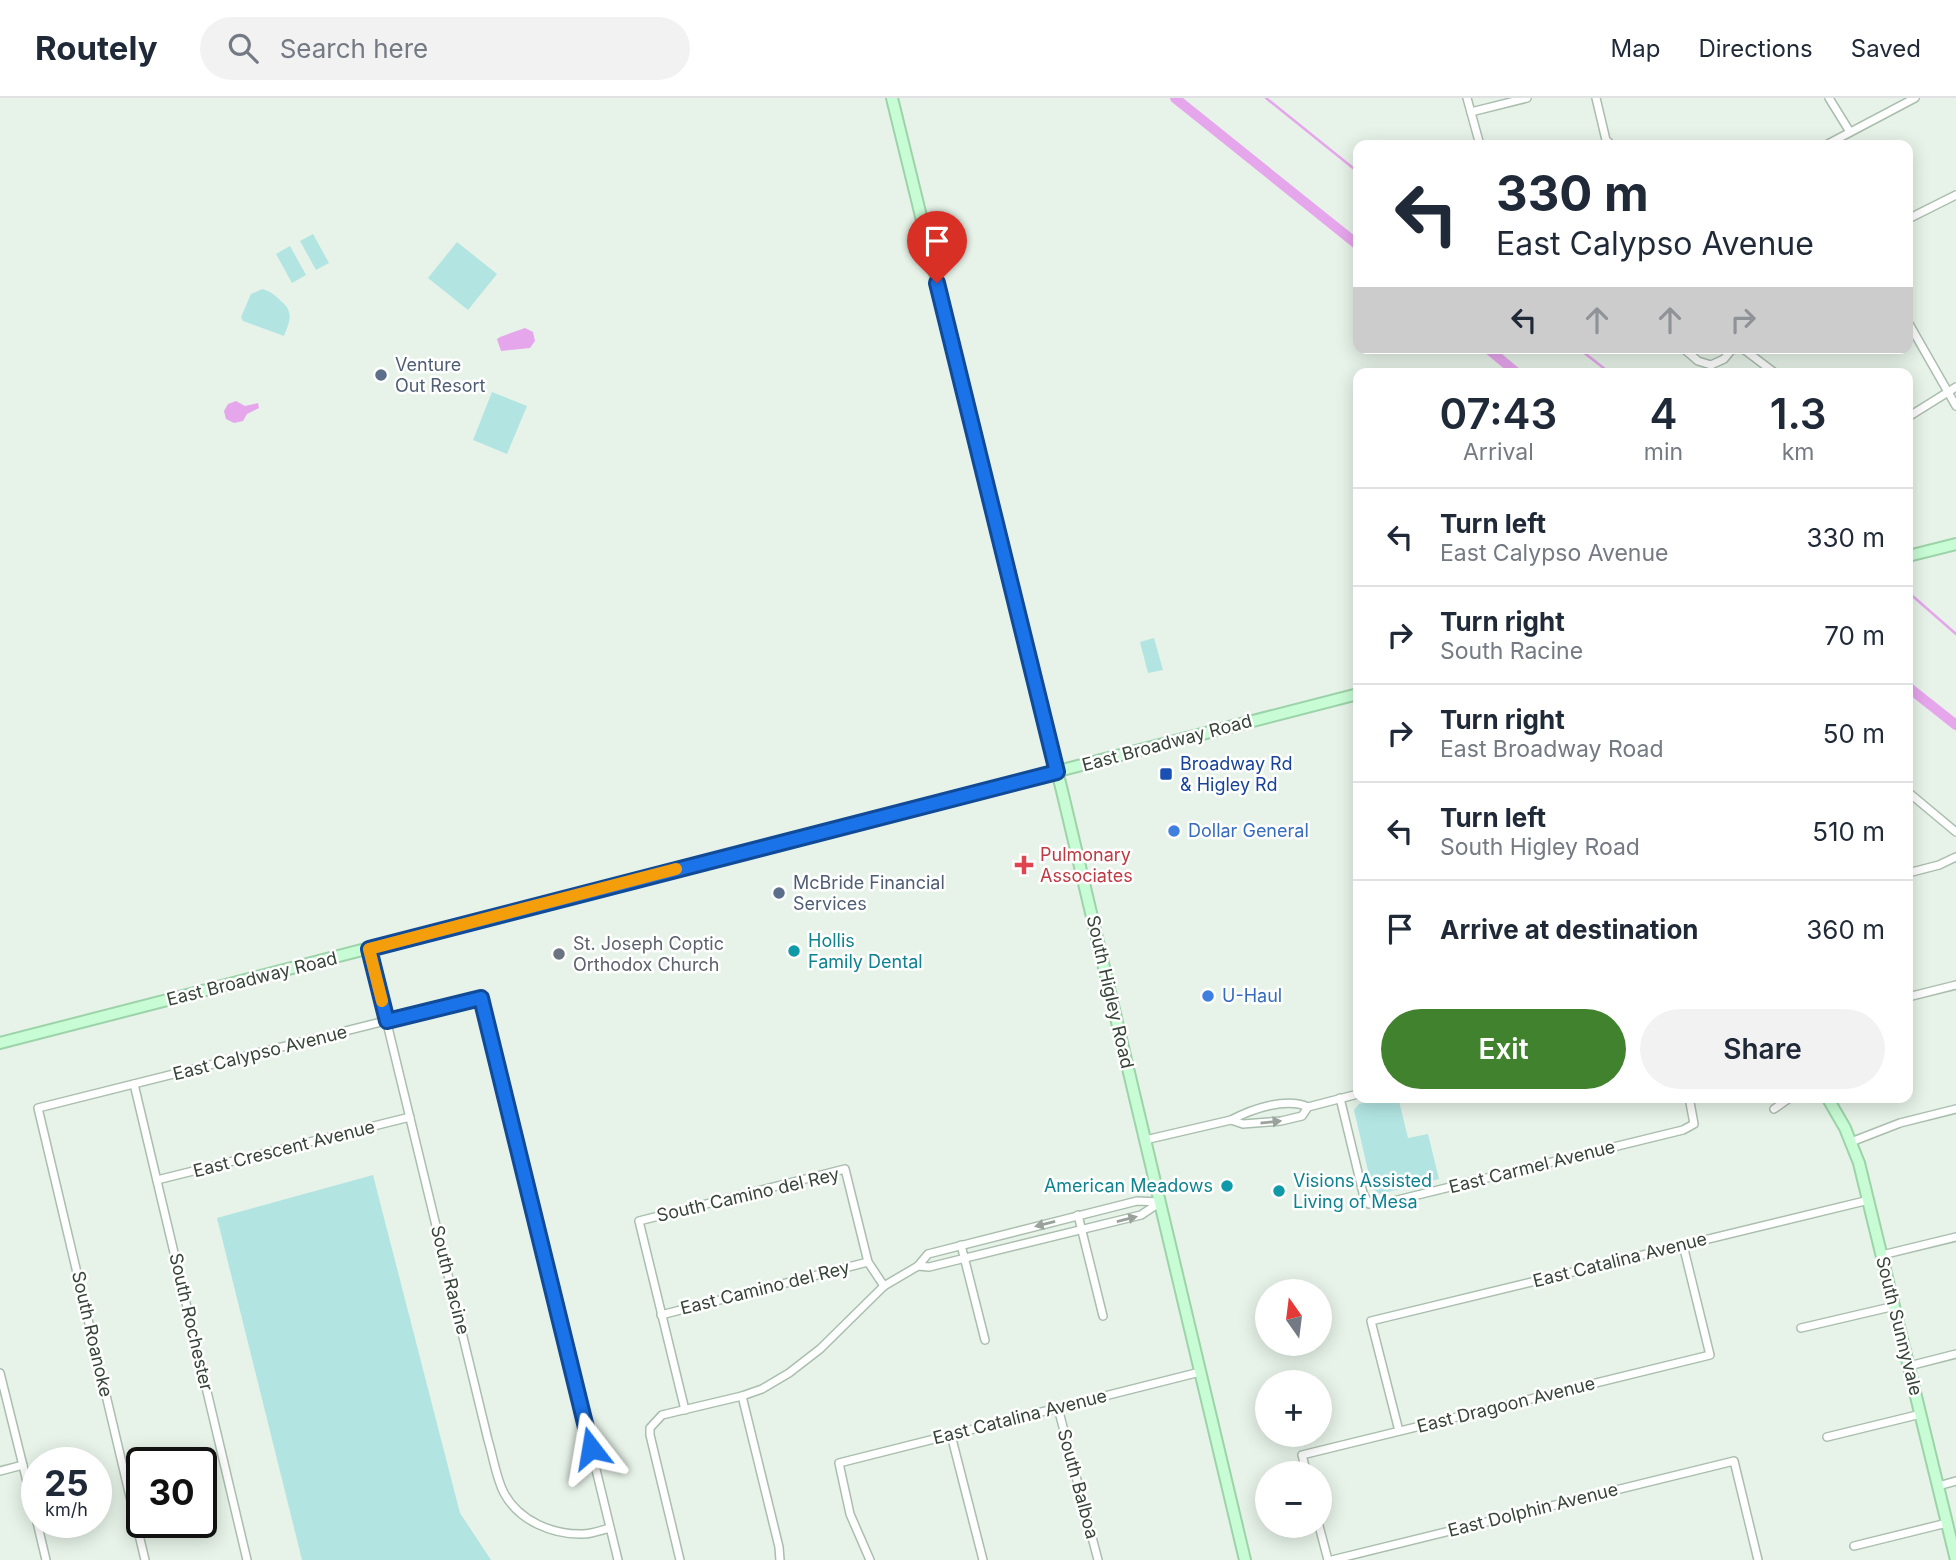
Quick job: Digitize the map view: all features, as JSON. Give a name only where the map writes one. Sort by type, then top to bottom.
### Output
[{"type":"main road","name":"South Higley Road","points":[[892,98],[1057,772],[1245,1560]]},
{"type":"main road","points":[[1913,555],[1956,544]]},
{"type":"main road","name":"East Broadway Road","points":[[0,1042],[1353,695]]},
{"type":"main road","name":"South Sunnyvale","points":[[1831,1103],[1859,1163],[1956,1560]]},
{"type":"street","points":[[1467,98],[1479,140]]},
{"type":"street","points":[[1471,112],[1527,98]]},
{"type":"street","points":[[1596,98],[1607,140]]},
{"type":"street","points":[[1829,98],[1850,132]]},
{"type":"street","points":[[1835,140],[1915,98]]},
{"type":"street","points":[[1913,216],[1956,195]]},
{"type":"street","points":[[1913,330],[1952,389],[1956,406]]},
{"type":"street","points":[[1690,354],[1698,361],[1711,365],[1728,354]]},
{"type":"street","points":[[1750,354],[1768,368]]},
{"type":"street","points":[[1913,414],[1952,389]]},
{"type":"street","points":[[1913,796],[1956,832]]},
{"type":"street","points":[[1913,872],[1956,856]]},
{"type":"street","name":"South Racine","points":[[369,949],[488,1440],[504,1493],[518,1510],[535,1524],[556,1532],[585,1534],[610,1528]]},
{"type":"street","points":[[1913,996],[1956,985]]},
{"type":"street","name":"East Calypso Avenue","points":[[38,1108],[481,998],[610,1528]]},
{"type":"street","name":"South Rochester","points":[[134,1084],[247,1560]]},
{"type":"street","points":[[1145,1140],[1231,1120],[1242,1114],[1278,1105],[1299,1103],[1308,1107],[1353,1095]]},
{"type":"street","name":"East Carmel Avenue","points":[[1340,1098],[1363,1194],[1369,1204],[1381,1204],[1670,1133],[1694,1124],[1690,1103]]},
{"type":"street","points":[[1774,1109],[1782,1103]]},
{"type":"street","points":[[1231,1120],[1243,1124],[1281,1121],[1302,1116],[1308,1107]]},
{"type":"street","name":"South Roanoke","points":[[38,1108],[145,1560]]},
{"type":"street","points":[[1851,1142],[1900,1123],[1956,1110]]},
{"type":"street","name":"East Crescent Avenue","points":[[157,1180],[410,1117]]},
{"type":"street","name":"South Camino del Rey","points":[[685,1410],[639,1221],[845,1169],[868,1262],[884,1286]]},
{"type":"street","name":"East Catalina Avenue","points":[[1399,1431],[1371,1321],[1869,1200]]},
{"type":"street","points":[[680,1560],[650,1428],[662,1415],[743,1396],[789,1373],[820,1349],[884,1286],[918,1266],[928,1254],[1137,1201],[1160,1202]]},
{"type":"street","points":[[918,1266],[929,1267],[1141,1215],[1160,1202]]},
{"type":"street","points":[[1078,1215],[1103,1316]]},
{"type":"street","points":[[1882,1255],[1956,1237]]},
{"type":"street","points":[[961,1245],[985,1340]]},
{"type":"street","name":"East Dragoon Avenue","points":[[1304,1461],[1302,1455],[1710,1355],[1683,1245]]},
{"type":"street","name":"East Camino del Rey","points":[[661,1314],[868,1262]]},
{"type":"street","points":[[1801,1328],[1895,1306]]},
{"type":"street","points":[[1909,1366],[1956,1354]]},
{"type":"street","name":"East Catalina Avenue","points":[[870,1560],[850,1514],[839,1463],[1200,1372]]},
{"type":"street","points":[[0,1373],[21,1457]]},
{"type":"street","points":[[743,1396],[780,1560]]},
{"type":"street","name":"South Balboa","points":[[1058,1408],[1098,1560]]},
{"type":"street","points":[[1827,1437],[1921,1414]]},
{"type":"street","points":[[951,1435],[983,1560]]},
{"type":"street","name":"East Dolphin Avenue","points":[[1330,1560],[1734,1461],[1758,1560]]},
{"type":"street","points":[[0,1471],[21,1466]]},
{"type":"street","points":[[1938,1486],[1956,1481]]},
{"type":"street","points":[[1854,1546],[1947,1523]]},
{"type":"street","points":[[610,1528],[618,1560]]},
{"type":"street","points":[[41,1538],[46,1560]]},
{"type":"street","points":[[1323,1538],[1330,1560]]},
{"type":"shaded area","points":[[313,234],[329,263],[316,270],[300,241]]},
{"type":"shaded area","points":[[457,242],[497,274],[468,310],[428,278]]},
{"type":"shaded area","points":[[290,246],[306,275],[292,283],[276,254]]},
{"type":"shaded area","points":[[262,289],[274,295],[288,309],[289,321],[284,336],[243,321],[241,317],[251,294]]},
{"type":"shaded area","points":[[525,328],[533,332],[535,341],[530,348],[501,351],[497,339]]},
{"type":"shaded area","points":[[492,392],[527,406],[507,454],[473,440]]},
{"type":"shaded area","points":[[236,401],[245,406],[258,403],[259,408],[247,414],[243,421],[234,423],[226,419],[224,411],[228,404]]},
{"type":"shaded area","points":[[1154,638],[1163,670],[1148,673],[1140,642]]},
{"type":"shaded area","points":[[1399,1103],[1408,1138],[1428,1134],[1439,1179],[1380,1194],[1372,1188],[1354,1110],[1359,1104]]},
{"type":"shaded area","points":[[373,1175],[460,1513],[491,1560],[302,1560],[217,1218]]},
{"type":"waterway","points":[[1175,98],[1353,241]]},
{"type":"waterway","points":[[1266,98],[1353,168]]},
{"type":"waterway","points":[[1494,354],[1511,368]]},
{"type":"waterway","points":[[1586,354],[1604,368]]},
{"type":"waterway","points":[[1913,596],[1956,634]]},
{"type":"waterway","points":[[1913,691],[1956,725]]},
{"type":"slow traffic","points":[[382,1001],[369,949],[676,869]]},
{"type":"place","name":"Venture Out Resort","points":[[381,375]]},
{"type":"place","name":"Broadway Rd & Higley Rd","points":[[1166,774]]},
{"type":"place","name":"Dollar General","points":[[1174,831]]},
{"type":"place","name":"Pulmonary Associates","points":[[1024,865]]},
{"type":"place","name":"McBride Financial Services","points":[[779,893]]},
{"type":"place","name":"Hollis Family Dental","points":[[794,951]]},
{"type":"place","name":"St. Joseph Coptic Orthodox Church","points":[[559,954]]},
{"type":"place","name":"U-Haul","points":[[1208,996]]},
{"type":"place","name":"American Meadows","points":[[1227,1186]]},
{"type":"place","name":"Visions Assisted Living of Mesa","points":[[1279,1191]]},
{"type":"route","points":[[591,1448],[481,998],[387,1021],[369,949],[1057,772],[937,283]]}]
